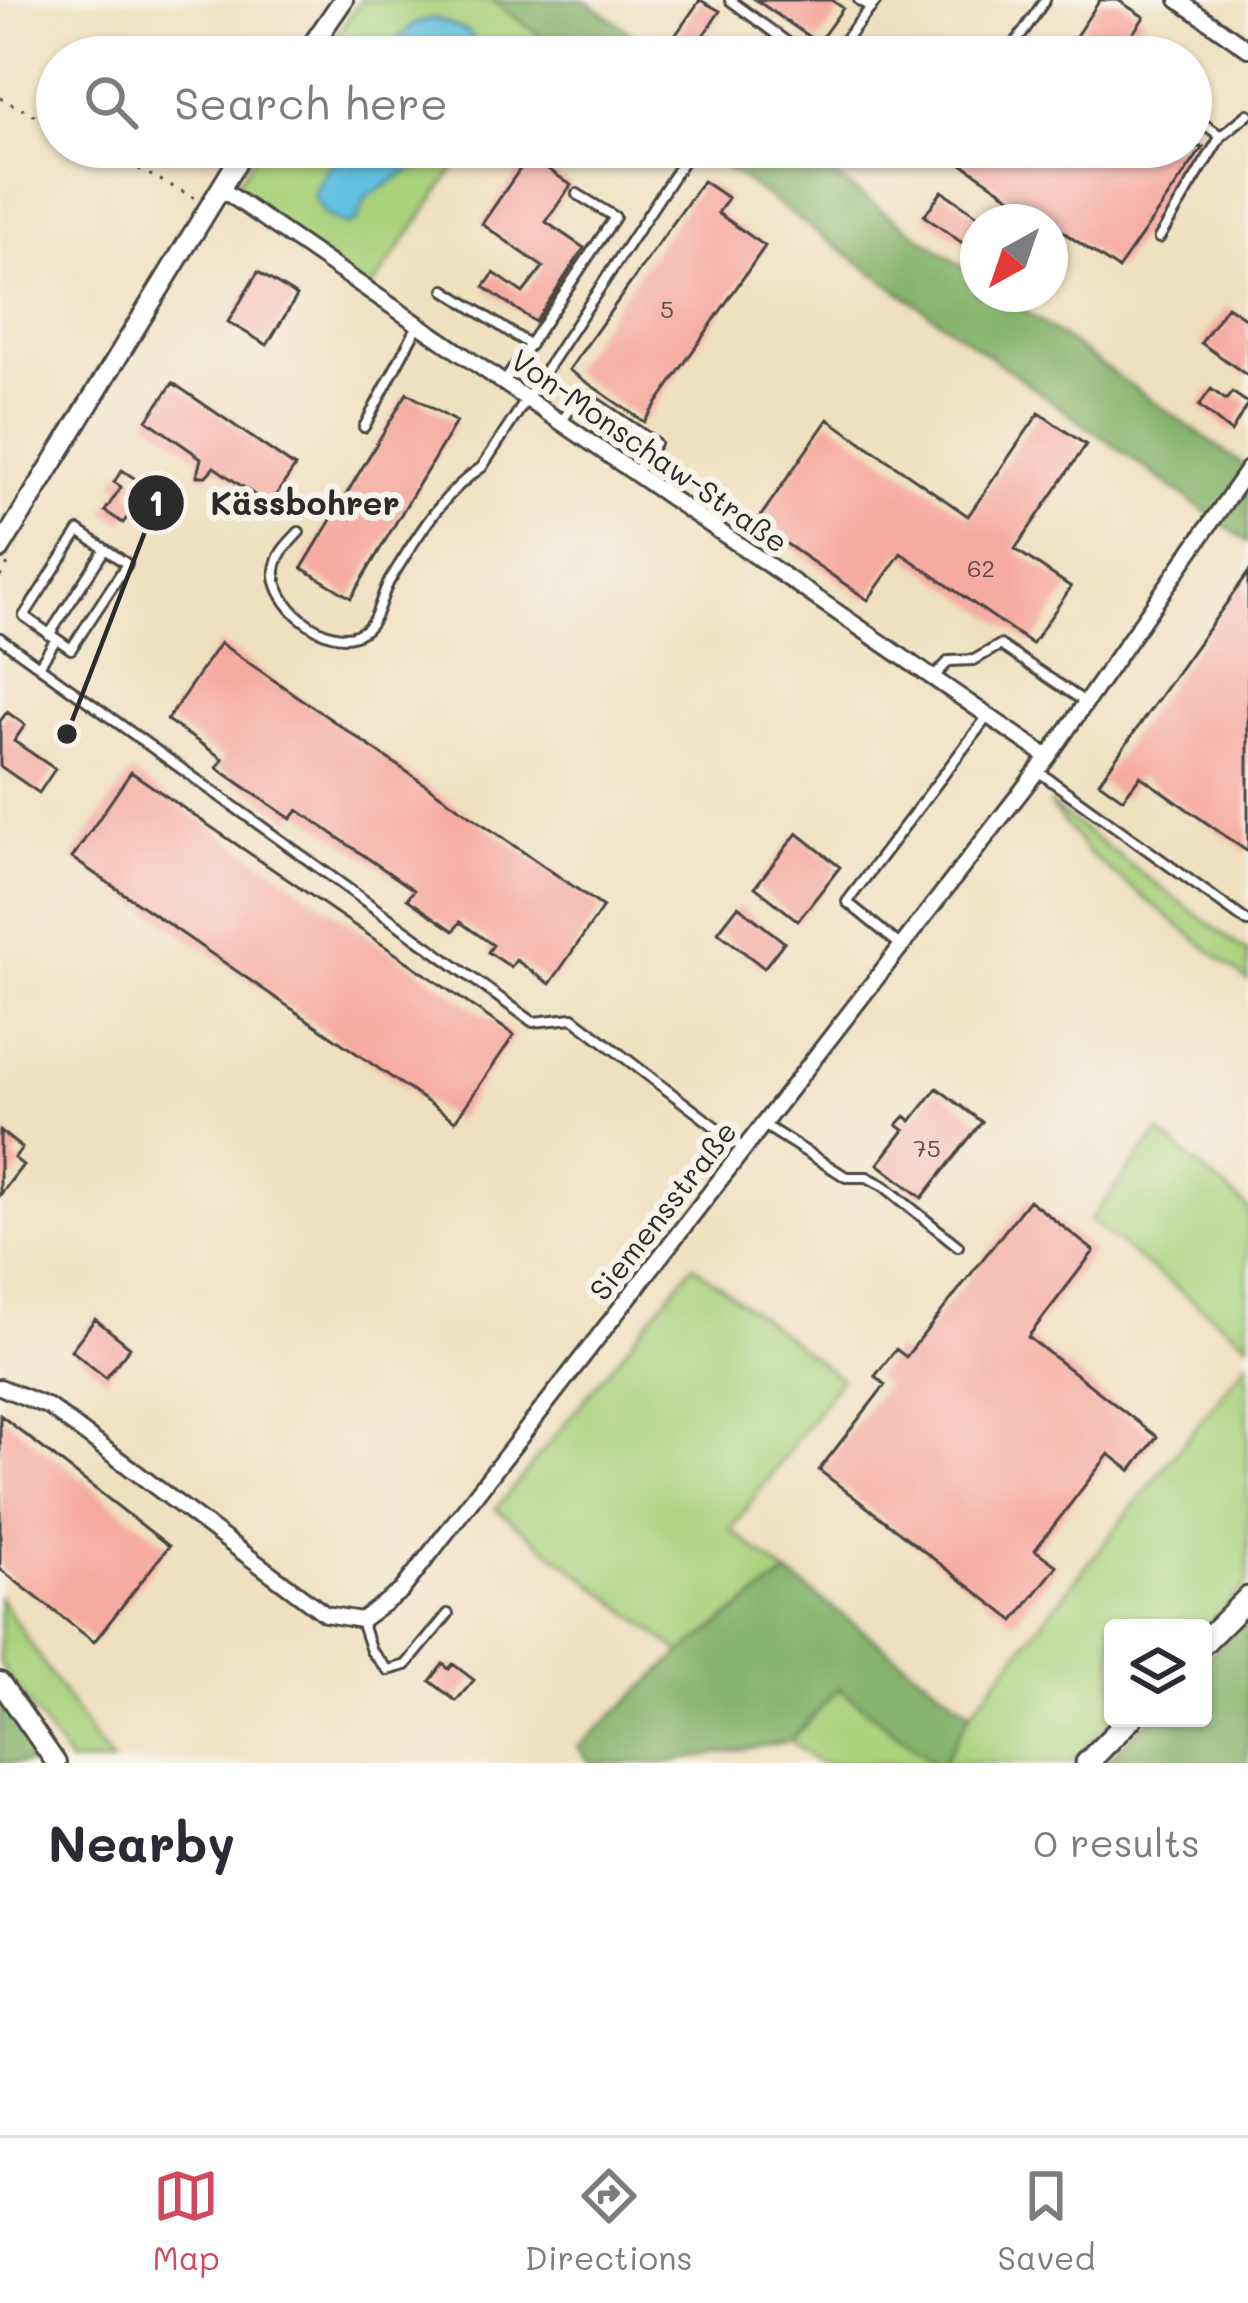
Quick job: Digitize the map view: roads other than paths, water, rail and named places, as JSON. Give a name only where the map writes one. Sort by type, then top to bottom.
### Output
[{"type":"main road","points":[[1212,1634],[1248,1598]]},
{"type":"main road","points":[[1087,1763],[1122,1727]]},
{"type":"street","points":[[318,36],[343,0]]},
{"type":"street","points":[[1178,0],[1248,49]]},
{"type":"street","points":[[0,549],[6,527],[233,168]]},
{"type":"street","name":"Von-Monschaw-Straße","points":[[215,196],[419,324],[1048,757]]},
{"type":"street","name":"Siemensstraße","points":[[361,1620],[400,1591],[1048,757],[1248,469]]},
{"type":"street","points":[[0,1387],[50,1407],[325,1614],[361,1620]]},
{"type":"street","points":[[0,1682],[56,1763]]},
{"type":"lane","points":[[730,0],[779,36]]},
{"type":"lane","points":[[848,36],[874,4],[859,0]]},
{"type":"lane","points":[[1020,36],[1045,0]]},
{"type":"lane","points":[[1212,152],[1222,136],[1248,114]]},
{"type":"lane","points":[[1212,130],[1222,136]]},
{"type":"lane","points":[[299,532],[279,555],[275,581],[283,600],[337,638],[362,633],[374,621],[386,586],[448,495],[482,467],[679,168]]},
{"type":"lane","points":[[1159,238],[1202,168]]},
{"type":"lane","points":[[504,383],[615,217],[577,194]]},
{"type":"lane","points":[[445,290],[530,344]]},
{"type":"lane","points":[[364,427],[419,324]]},
{"type":"lane","points":[[561,422],[580,393],[655,443],[634,474]]},
{"type":"lane","points":[[79,531],[105,549],[127,564],[71,650],[24,616],[79,531]]},
{"type":"lane","points":[[39,666],[105,549]]},
{"type":"lane","points":[[0,638],[533,1022],[572,1018],[743,1148]]},
{"type":"lane","points":[[933,677],[949,661],[974,660],[1000,645],[1086,703]]},
{"type":"lane","points":[[902,946],[847,902],[988,716]]},
{"type":"lane","points":[[1037,771],[1248,922]]},
{"type":"lane","points":[[763,1124],[846,1177],[867,1177],[884,1186],[958,1246]]},
{"type":"lane","points":[[361,1620],[371,1651],[388,1670],[406,1665],[448,1614]]},
{"type":"water","points":[[434,18],[471,36],[401,36],[414,24]]},
{"type":"water","points":[[328,168],[414,168],[367,197],[356,222],[347,225],[325,215],[313,195]]},
{"type":"place","name":"Kässbohrer","points":[[67,734]]}]
